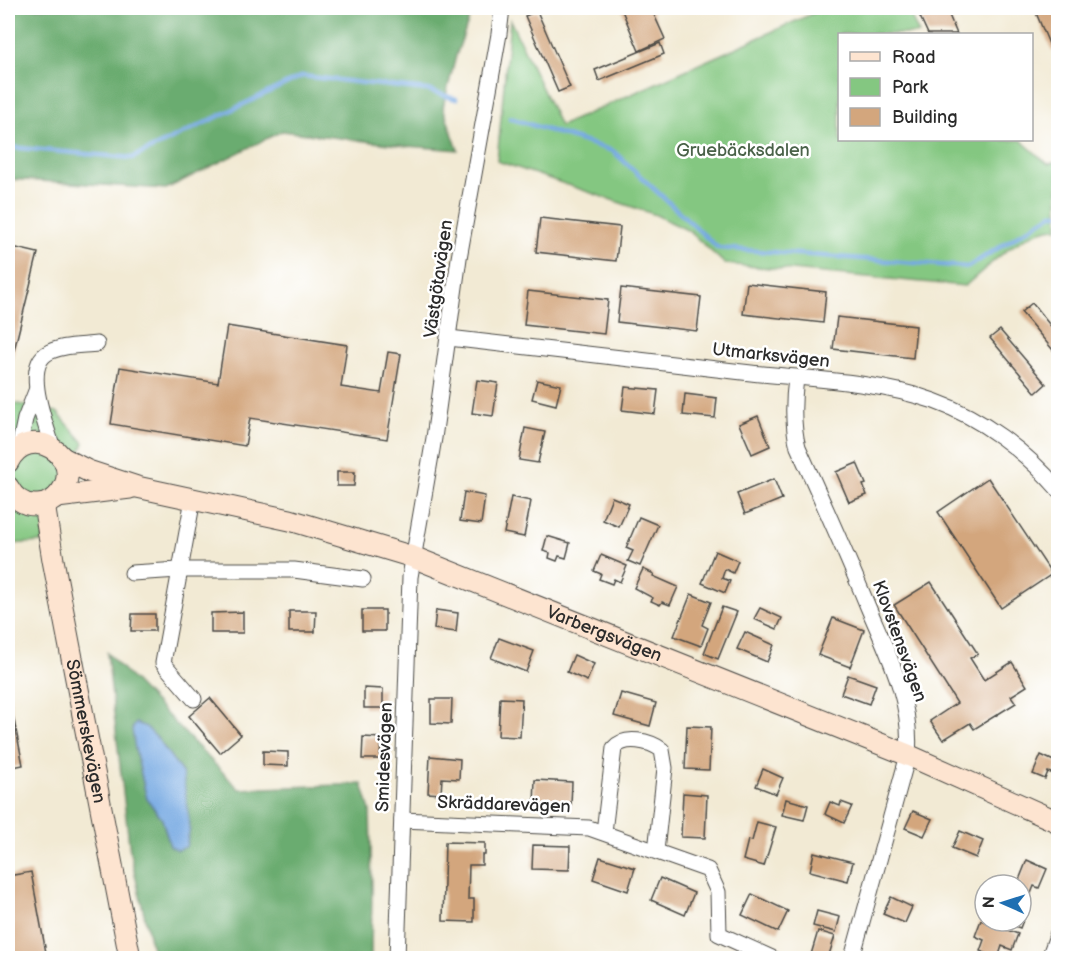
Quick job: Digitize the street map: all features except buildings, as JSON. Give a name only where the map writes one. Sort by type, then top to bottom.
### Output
[{"type":"main road","points":[[12,453],[34,443],[42,444],[57,453],[66,467],[66,478],[63,488],[51,500]]},
{"type":"main road","name":"Varbergsvägen","points":[[57,453],[88,471],[136,487],[290,520],[413,557],[908,755],[1059,822]]},
{"type":"main road","name":"Varbergsvägen","points":[[8,487],[13,496],[24,503],[36,505],[51,500],[136,487]]},
{"type":"main road","name":"Sömmerskevägen","points":[[51,500],[53,560],[130,958]]},
{"type":"street","name":"Västgötavägen","points":[[413,557],[449,338],[459,258],[502,8]]},
{"type":"street","name":"Utmarksvägen","points":[[449,338],[859,384],[933,401],[991,430],[1044,472],[1059,489]]},
{"type":"street","points":[[12,453],[36,391],[38,363],[45,354],[63,348],[97,344]]},
{"type":"street","name":"Klovstensvägen","points":[[796,378],[793,422],[798,447],[856,577],[899,682],[909,737],[908,755],[852,958]]},
{"type":"street","points":[[36,391],[57,453]]},
{"type":"street","points":[[193,499],[163,663],[194,699]]},
{"type":"street","name":"Smidesvägen","points":[[397,958],[410,577],[413,557]]},
{"type":"street","points":[[132,573],[179,570],[294,570],[363,579]]},
{"type":"street","points":[[604,832],[614,748],[618,743],[625,741],[644,742],[656,746],[662,750],[665,768],[656,851]]},
{"type":"street","name":"Skräddarevägen","points":[[402,820],[589,828],[708,870],[718,892],[719,934],[772,958]]},
{"type":"street","points":[[1049,958],[1059,933]]},
{"type":"green space","points":[[19,8],[473,8],[456,56],[443,107],[458,150],[282,131],[166,189],[8,179],[8,20]]},
{"type":"green space","name":"Gruebäcksdalen","points":[[825,8],[907,8],[919,33],[838,33],[838,141],[1023,141],[1048,164],[1058,162],[1058,228],[1033,234],[1008,249],[965,286],[725,264],[689,231],[656,215],[497,161],[510,20],[560,126]]},
{"type":"green space","points":[[8,402],[57,412],[84,443],[42,542],[8,544]]},
{"type":"green space","points":[[107,653],[239,789],[362,784],[370,810],[371,958],[154,958],[130,852]],"holes":[[[157,738],[183,774],[170,846],[162,819],[147,799],[135,749]]]},
{"type":"water","points":[[136,723],[146,727],[157,738],[183,774],[190,828],[186,847],[177,850],[170,846],[162,819],[147,799],[132,729]]},
{"type":"waterway","points":[[8,147],[132,158],[302,76],[427,90],[456,99]]},
{"type":"waterway","points":[[510,118],[613,151],[718,248],[968,267],[1052,214],[1058,214]]}]
